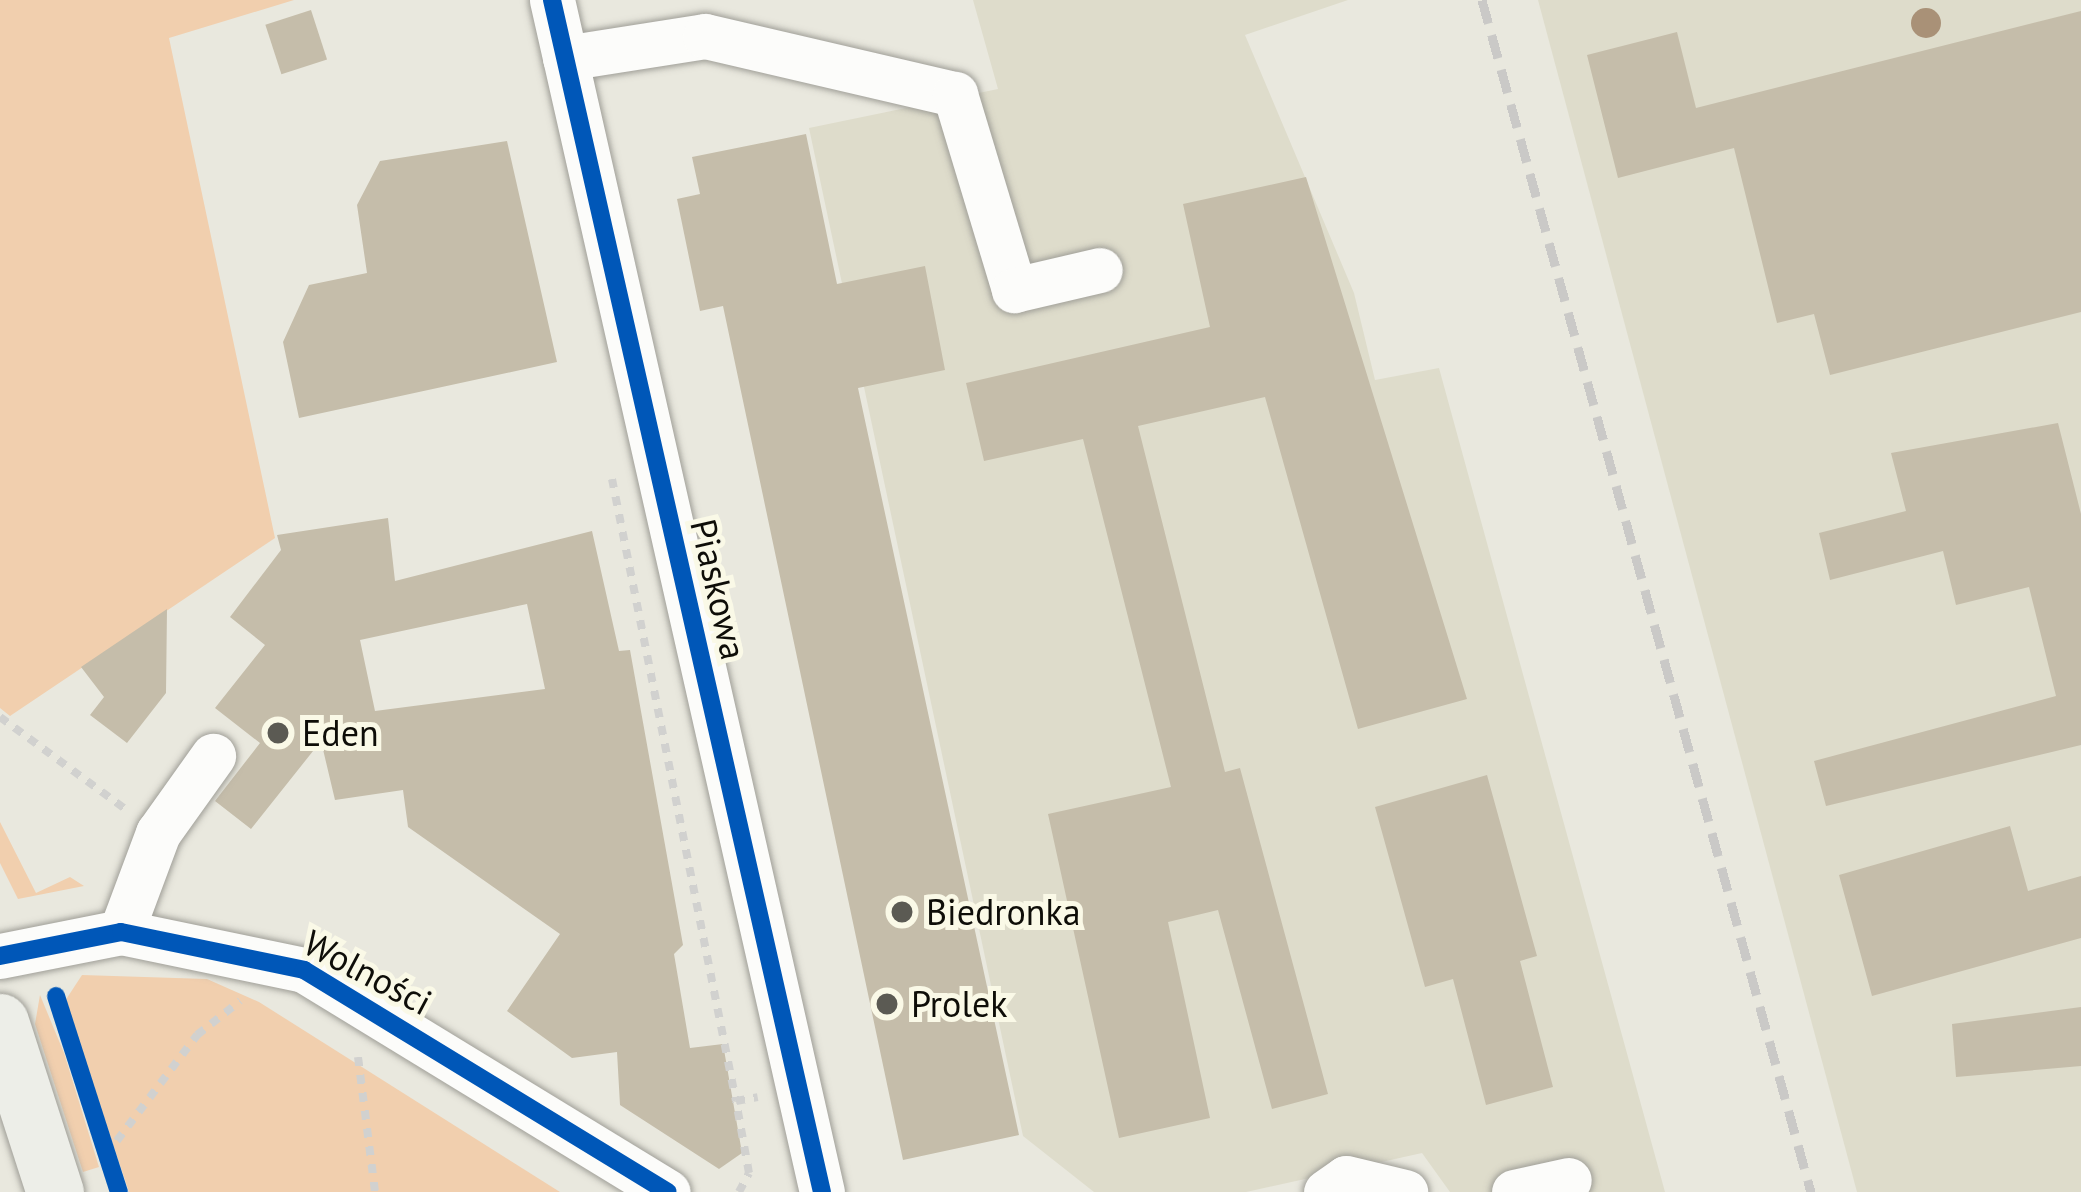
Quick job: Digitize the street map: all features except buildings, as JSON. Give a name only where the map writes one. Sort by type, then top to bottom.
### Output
[{"type":"main road","points":[[0,1022],[16,1124],[55,1192]]},
{"type":"street","name":"Piaskowa","points":[[552,0],[822,1192]]},
{"type":"street","points":[[565,58],[705,36],[955,94],[1014,290],[1100,270]]},
{"type":"street","points":[[121,932],[158,833],[213,756]]},
{"type":"street","name":"Wolności","points":[[0,956],[121,932],[304,970],[667,1192]]},
{"type":"street","points":[[1326,1192],[1346,1178],[1405,1192]]},
{"type":"street","points":[[1514,1192],[1569,1180]]},
{"type":"path","points":[[0,717],[139,819]]},
{"type":"path","points":[[106,1155],[197,1035],[256,990]]},
{"type":"path","points":[[358,1057],[375,1192]]},
{"type":"shaded area","points":[[0,0],[294,0],[169,38],[275,538],[10,716],[0,708]]},
{"type":"shaded area","points":[[973,0],[1348,0],[1245,35],[1354,293],[1375,380],[1439,368],[1665,1192],[1450,1192],[1422,1153],[1246,1192],[1094,1192],[1023,1136],[809,128],[998,89]]},
{"type":"shaded area","points":[[1538,0],[2081,0],[2081,1192],[1857,1192]]},
{"type":"shaded area","points":[[0,822],[36,893],[70,877],[84,886],[18,899],[0,863]]},
{"type":"shaded area","points":[[82,975],[207,979],[259,1002],[560,1192],[129,1192],[65,1001]]},
{"type":"shaded area","points":[[40,995],[64,1053],[99,1167],[83,1172],[35,1024]]},
{"type":"railway","points":[[1482,0],[1811,1192]]},
{"type":"cycle path","points":[[552,0],[822,1192]]},
{"type":"cycle path","points":[[0,956],[121,932],[304,970],[667,1192]]},
{"type":"cycle path","points":[[56,996],[119,1192]]},
{"type":"place","name":"Eden","points":[[278,733]]},
{"type":"place","name":"Biedronka","points":[[902,912]]},
{"type":"place","name":"Prolek","points":[[887,1004]]}]
